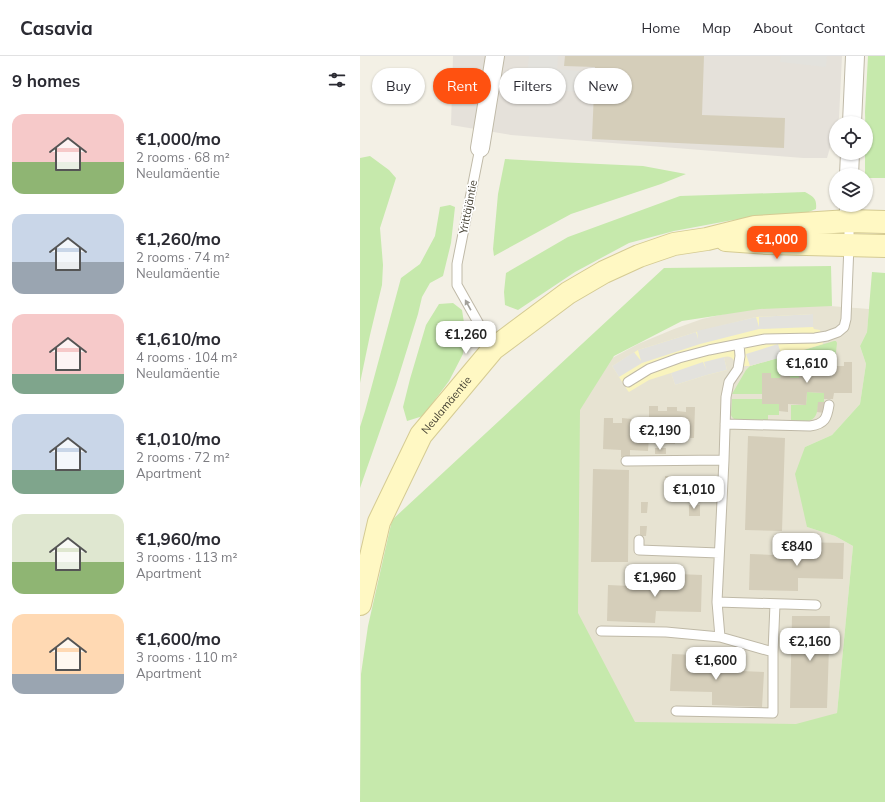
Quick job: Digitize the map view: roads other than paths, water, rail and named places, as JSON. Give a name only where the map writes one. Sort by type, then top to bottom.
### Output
[{"type":"street","name":"Yrittäjäntie","points":[[480,148],[495,56]]},
{"type":"street","points":[[852,116],[855,56]]},
{"type":"street","name":"Neulamäentie","points":[[360,604],[379,522],[421,435],[493,349],[568,294],[604,272],[639,256],[674,244],[707,239],[755,227],[849,213],[885,222]]},
{"type":"street","name":"Neulamäentie","points":[[707,239],[767,243],[885,246]]},
{"type":"lane","name":"Yrittäjäntie","points":[[480,148],[457,264],[457,285],[493,349]]},
{"type":"lane","points":[[628,382],[649,369],[679,358],[709,350],[765,339],[816,338],[838,332],[844,326],[846,319],[849,213]]},
{"type":"lane","points":[[720,638],[717,602],[726,397],[729,382],[738,369],[740,344]]},
{"type":"lane","points":[[726,424],[816,426],[827,417],[829,405]]},
{"type":"lane","points":[[626,461],[724,460]]},
{"type":"lane","points":[[639,540],[639,550],[719,553]]},
{"type":"lane","points":[[717,602],[816,605]]},
{"type":"lane","points":[[676,711],[773,713],[775,604]]},
{"type":"lane","points":[[602,631],[666,632],[720,638],[773,652]]}]
